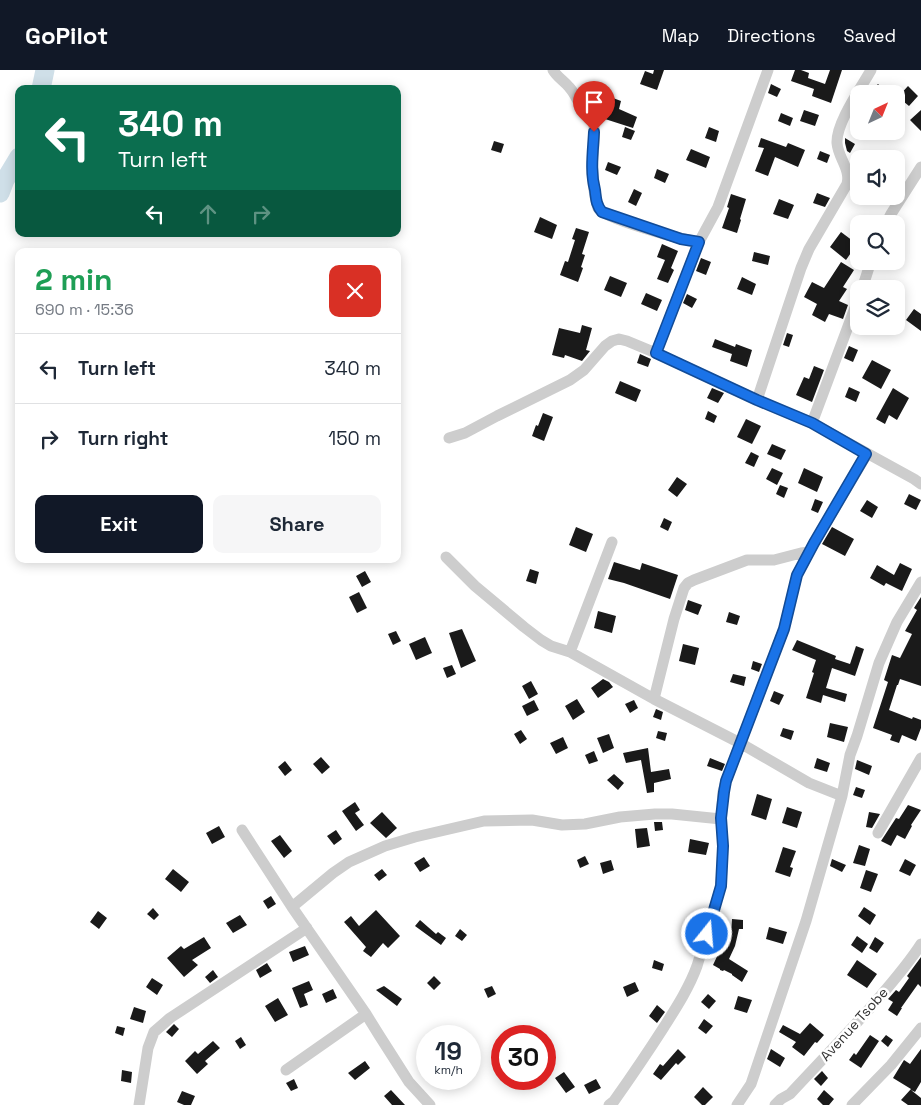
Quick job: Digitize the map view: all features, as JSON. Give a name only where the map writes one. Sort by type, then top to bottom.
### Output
[{"type":"street","points":[[553,70],[569,87],[594,122],[592,180],[598,208],[602,212],[615,217],[681,239],[699,242]]},
{"type":"street","points":[[656,353],[699,242],[718,207],[768,70]]},
{"type":"street","points":[[757,400],[801,268],[809,250],[847,184],[849,178],[837,144],[839,130],[843,119],[871,70]]},
{"type":"street","points":[[890,215],[921,168]]},
{"type":"street","points":[[812,423],[850,320]]},
{"type":"street","points":[[449,438],[465,433],[570,380],[584,370],[605,346],[619,339],[656,353],[757,400],[812,423],[866,454],[919,479]]},
{"type":"street","points":[[609,1105],[614,1101],[643,1060],[694,975],[721,886],[723,846],[721,818],[726,781],[784,629],[797,575],[866,454]]},
{"type":"street","points":[[570,652],[612,542]]},
{"type":"street","points":[[654,699],[674,619],[684,588],[688,583],[747,560],[774,560],[809,552]]},
{"type":"street","points":[[446,557],[475,586],[541,640],[551,646],[570,652],[654,699],[740,743],[809,783],[842,796]]},
{"type":"street","points":[[737,1105],[751,1084],[806,921],[842,796],[850,754],[879,663],[898,622],[921,582]]},
{"type":"street","points":[[878,833],[921,758]]},
{"type":"street","points":[[292,907],[349,862],[385,846],[484,821],[532,820],[562,825],[585,824],[620,817],[655,814],[721,818]]},
{"type":"street","points":[[242,830],[410,1082],[430,1105]]},
{"type":"street","points":[[139,1105],[148,1048],[154,1032],[170,1018],[307,928]]},
{"type":"street","name":"Avenue Tsobe","points":[[778,1102],[790,1094],[841,1041],[906,965],[921,944]]},
{"type":"street","points":[[286,1070],[366,1014]]},
{"type":"street","points":[[852,1105],[891,1065],[921,1028]]},
{"type":"building","points":[[654,70],[664,70],[657,90],[640,84],[645,71],[653,74]]},
{"type":"building","points":[[795,70],[809,73],[808,78],[825,84],[830,70],[842,70],[831,103],[812,96],[814,89],[791,81]]},
{"type":"building","points":[[771,84],[781,89],[777,97],[768,93]]},
{"type":"building","points":[[908,86],[918,96],[909,106],[905,103],[905,89]]},
{"type":"building","points":[[613,98],[621,101],[619,109],[637,117],[633,128],[605,119]]},
{"type":"building","points":[[804,110],[819,115],[815,126],[800,121]]},
{"type":"building","points":[[921,110],[921,131],[910,120]]},
{"type":"building","points":[[781,113],[793,118],[790,126],[778,121]]},
{"type":"building","points":[[625,127],[635,131],[631,140],[622,137]]},
{"type":"building","points":[[709,127],[719,131],[716,142],[705,138]]},
{"type":"building","points":[[761,138],[786,147],[788,143],[805,150],[798,167],[775,157],[768,176],[755,171],[764,148],[758,147]]},
{"type":"building","points":[[845,138],[855,144],[850,153],[847,151]]},
{"type":"building","points":[[494,141],[504,144],[501,153],[491,150]]},
{"type":"building","points":[[691,149],[710,157],[706,168],[686,160]]},
{"type":"building","points":[[820,151],[830,155],[827,163],[817,159]]},
{"type":"building","points":[[608,162],[621,167],[617,175],[605,170]]},
{"type":"building","points":[[657,169],[669,174],[665,183],[654,178]]},
{"type":"building","points":[[634,189],[642,193],[636,206],[628,202]]},
{"type":"building","points":[[817,193],[830,198],[825,207],[813,203]]},
{"type":"building","points":[[731,194],[746,199],[737,233],[722,228],[729,208],[727,207]]},
{"type":"building","points":[[779,199],[794,205],[788,219],[773,214]]},
{"type":"building","points":[[540,217],[557,225],[552,239],[534,232]]},
{"type":"building","points":[[576,228],[589,232],[582,254],[585,255],[578,282],[560,275],[565,261],[568,262],[575,240],[572,239]]},
{"type":"building","points":[[841,232],[850,239],[850,254],[846,260],[830,247]]},
{"type":"building","points":[[662,244],[678,251],[671,268],[674,270],[668,283],[657,279],[665,260],[657,257]]},
{"type":"building","points":[[754,252],[770,256],[768,265],[752,261]]},
{"type":"building","points":[[701,258],[711,262],[706,275],[696,271]]},
{"type":"building","points":[[841,262],[850,268],[850,270],[854,270],[843,287],[847,289],[839,301],[848,305],[843,319],[829,314],[825,322],[812,315],[817,304],[804,297],[812,282],[824,288]]},
{"type":"building","points":[[610,276],[627,283],[621,297],[604,290]]},
{"type":"building","points":[[742,277],[756,284],[752,295],[737,289]]},
{"type":"building","points":[[646,293],[662,300],[657,311],[641,304]]},
{"type":"building","points":[[687,294],[697,299],[692,308],[683,303]]},
{"type":"building","points":[[914,309],[921,314],[921,331],[906,320]]},
{"type":"building","points":[[582,325],[592,328],[586,350],[590,351],[582,361],[565,355],[564,358],[552,355],[559,328],[580,333]]},
{"type":"building","points":[[787,333],[793,335],[789,347],[783,345]]},
{"type":"building","points":[[715,339],[735,347],[736,344],[752,350],[747,367],[730,361],[732,354],[712,347]]},
{"type":"building","points":[[849,346],[858,350],[853,362],[844,358]]},
{"type":"building","points":[[640,354],[651,359],[648,367],[637,363]]},
{"type":"building","points":[[872,360],[891,370],[881,389],[862,378]]},
{"type":"building","points":[[814,366],[824,370],[812,402],[796,395],[804,377],[809,379]]},
{"type":"building","points":[[620,381],[641,390],[636,402],[615,393]]},
{"type":"building","points":[[849,387],[860,392],[856,402],[845,397]]},
{"type":"building","points":[[712,388],[724,393],[718,403],[707,398]]},
{"type":"building","points":[[893,388],[909,398],[897,420],[889,415],[885,424],[876,419]]},
{"type":"building","points":[[708,411],[717,416],[714,423],[705,419]]},
{"type":"building","points":[[543,413],[553,417],[544,441],[532,436]]},
{"type":"building","points":[[746,419],[761,426],[752,444],[737,437]]},
{"type":"building","points":[[772,444],[786,450],[781,460],[767,454]]},
{"type":"building","points":[[751,452],[759,456],[754,467],[745,463]]},
{"type":"building","points":[[772,468],[783,473],[777,485],[766,479]]},
{"type":"building","points":[[804,468],[823,477],[817,492],[798,483]]},
{"type":"building","points":[[677,477],[687,484],[677,497],[668,490]]},
{"type":"building","points":[[780,485],[788,488],[784,498],[776,494]]},
{"type":"building","points":[[909,494],[921,500],[916,510],[904,504]]},
{"type":"building","points":[[815,499],[823,502],[818,513],[811,510]]},
{"type":"building","points":[[867,500],[878,507],[872,518],[860,511]]},
{"type":"building","points":[[664,518],[672,522],[668,531],[660,527]]},
{"type":"building","points":[[576,527],[593,534],[586,552],[569,545]]},
{"type":"building","points":[[832,527],[854,539],[845,556],[822,544]]},
{"type":"building","points":[[614,562],[640,570],[642,563],[678,575],[670,599],[608,579]]},
{"type":"building","points":[[900,563],[912,569],[902,591],[886,583],[884,586],[870,578],[877,565],[894,575]]},
{"type":"building","points":[[530,569],[539,572],[536,584],[526,581]]},
{"type":"building","points":[[365,571],[371,582],[362,587],[356,576]]},
{"type":"building","points":[[359,592],[367,608],[357,613],[349,597]]},
{"type":"building","points":[[921,597],[921,686],[900,679],[889,710],[912,719],[913,717],[921,720],[921,728],[916,741],[902,735],[899,743],[890,740],[892,735],[873,728],[888,682],[884,680],[892,655],[900,658],[912,634],[905,631],[917,610],[914,608]]},
{"type":"building","points":[[688,600],[702,605],[698,615],[685,610]]},
{"type":"building","points":[[598,611],[616,616],[612,633],[594,628]]},
{"type":"building","points":[[729,612],[740,616],[737,625],[726,622]]},
{"type":"building","points":[[462,629],[476,661],[461,668],[449,633]]},
{"type":"building","points":[[396,631],[401,641],[393,645],[388,634]]},
{"type":"building","points":[[425,637],[432,653],[416,660],[409,644]]},
{"type":"building","points":[[797,640],[836,656],[835,659],[850,664],[856,646],[864,649],[855,676],[832,668],[826,688],[847,694],[845,702],[823,695],[821,703],[806,698],[816,660],[792,650]]},
{"type":"building","points":[[683,644],[699,648],[695,665],[679,661]]},
{"type":"building","points":[[753,661],[762,664],[759,672],[751,669]]},
{"type":"building","points":[[452,665],[456,674],[447,678],[443,668]]},
{"type":"building","points":[[733,674],[746,677],[744,686],[730,682]]},
{"type":"building","points":[[603,679],[613,687],[598,698],[591,688]]},
{"type":"building","points":[[531,681],[538,694],[529,699],[522,686]]},
{"type":"building","points":[[774,691],[784,695],[779,705],[770,701]]},
{"type":"building","points":[[577,699],[585,712],[573,720],[565,706]]},
{"type":"building","points":[[534,700],[539,710],[527,716],[522,706]]},
{"type":"building","points":[[634,700],[638,708],[630,713],[625,704]]},
{"type":"building","points":[[656,709],[663,712],[661,720],[653,717]]},
{"type":"building","points":[[830,723],[848,727],[844,742],[827,737]]},
{"type":"building","points":[[783,728],[794,731],[791,740],[780,736]]},
{"type":"building","points":[[521,730],[527,739],[520,744],[514,734]]},
{"type":"building","points":[[658,731],[667,733],[665,741],[656,738]]},
{"type":"building","points":[[609,734],[614,748],[603,753],[597,738]]},
{"type":"building","points":[[563,737],[568,748],[556,754],[550,743]]},
{"type":"building","points":[[648,748],[651,772],[669,769],[671,779],[654,783],[654,792],[647,793],[641,760],[626,763],[623,753]]},
{"type":"building","points":[[594,751],[598,761],[589,764],[585,755]]},
{"type":"building","points":[[321,757],[330,767],[322,774],[313,764]]},
{"type":"building","points":[[710,758],[725,764],[722,771],[707,766]]},
{"type":"building","points":[[817,758],[830,763],[827,772],[814,768]]},
{"type":"building","points":[[857,760],[872,766],[869,775],[855,769]]},
{"type":"building","points":[[285,761],[292,770],[285,776],[278,767]]},
{"type":"building","points":[[614,774],[624,783],[618,790],[607,780]]},
{"type":"building","points":[[856,787],[865,790],[862,798],[853,795]]},
{"type":"building","points":[[757,794],[772,799],[766,820],[751,815]]},
{"type":"building","points":[[355,802],[360,810],[355,813],[364,825],[356,831],[342,811]]},
{"type":"building","points":[[908,805],[921,810],[911,825],[905,839],[897,835],[891,846],[881,841],[896,818],[899,819]]},
{"type":"building","points":[[787,807],[802,812],[797,828],[782,823]]},
{"type":"building","points":[[382,812],[397,828],[386,838],[370,823]]},
{"type":"building","points":[[869,812],[880,814],[872,828],[866,827]]},
{"type":"building","points":[[654,822],[662,822],[663,830],[655,831]]},
{"type":"building","points":[[219,826],[225,837],[212,844],[206,833]]},
{"type":"building","points":[[647,828],[650,846],[637,848],[635,829]]},
{"type":"building","points":[[336,830],[342,839],[334,845],[327,836]]},
{"type":"building","points":[[280,835],[292,851],[284,858],[271,841]]},
{"type":"building","points":[[690,839],[709,843],[706,855],[688,852]]},
{"type":"building","points":[[859,845],[870,849],[865,866],[853,863]]},
{"type":"building","points":[[783,847],[796,851],[790,867],[793,868],[790,877],[775,872]]},
{"type":"building","points":[[585,856],[589,864],[580,868],[577,860]]},
{"type":"building","points":[[424,857],[430,866],[420,872],[414,863]]},
{"type":"building","points":[[832,859],[846,865],[842,872],[830,866]]},
{"type":"building","points":[[905,859],[916,865],[910,876],[899,871]]},
{"type":"building","points":[[611,860],[614,870],[603,874],[600,863]]},
{"type":"building","points":[[173,869],[189,882],[181,892],[165,879]]},
{"type":"building","points":[[382,869],[387,875],[379,881],[374,875]]},
{"type":"building","points":[[866,870],[878,874],[871,892],[860,888]]},
{"type":"building","points":[[271,896],[276,904],[268,909],[263,901]]},
{"type":"building","points":[[864,907],[876,915],[870,925],[858,916]]},
{"type":"building","points":[[153,908],[159,915],[154,920],[147,914]]},
{"type":"building","points":[[376,910],[400,936],[388,948],[383,943],[371,957],[363,951],[366,947],[344,922],[351,916],[359,926]]},
{"type":"building","points":[[98,911],[107,918],[99,929],[90,922]]},
{"type":"building","points":[[240,915],[247,925],[233,933],[226,923]]},
{"type":"building","points":[[732,919],[743,920],[743,929],[739,929],[735,946],[729,959],[748,971],[742,982],[732,974],[720,970],[713,965],[721,948],[724,949],[728,935],[731,936]]},
{"type":"building","points":[[420,920],[436,934],[438,932],[446,938],[441,945],[415,926]]},
{"type":"building","points":[[769,927],[787,932],[783,944],[766,939]]},
{"type":"building","points":[[460,929],[467,935],[462,941],[455,936]]},
{"type":"building","points":[[857,936],[868,944],[862,953],[851,945]]},
{"type":"building","points":[[204,937],[211,948],[192,960],[198,965],[184,977],[167,958],[181,946],[184,949]]},
{"type":"building","points":[[875,937],[884,943],[877,953],[869,948]]},
{"type":"building","points":[[305,946],[309,955],[293,962],[289,952]]},
{"type":"building","points":[[921,957],[921,987],[918,984],[897,1016],[888,1010],[893,1002],[888,999],[896,990],[899,992],[909,978],[907,976]]},
{"type":"building","points":[[654,960],[664,964],[662,971],[652,968]]},
{"type":"building","points":[[857,960],[877,974],[867,988],[847,975]]},
{"type":"building","points":[[267,963],[272,971],[260,978],[256,970]]},
{"type":"building","points":[[213,970],[218,977],[210,983],[205,977]]},
{"type":"building","points":[[434,976],[441,983],[434,990],[427,983]]},
{"type":"building","points":[[152,978],[163,985],[157,995],[146,987]]},
{"type":"building","points":[[309,981],[313,990],[304,994],[308,1005],[300,1008],[292,988]]},
{"type":"building","points":[[635,982],[639,991],[627,997],[623,987]]},
{"type":"building","points":[[384,986],[402,999],[397,1006],[376,990]]},
{"type":"building","points":[[492,986],[496,994],[488,998],[484,989]]},
{"type":"building","points":[[333,989],[337,998],[326,1003],[322,994]]},
{"type":"building","points":[[708,994],[716,1001],[709,1009],[701,1002]]},
{"type":"building","points":[[738,996],[752,1000],[747,1013],[734,1009]]},
{"type":"building","points":[[278,998],[288,1015],[275,1022],[265,1006]]},
{"type":"building","points":[[657,1005],[665,1012],[657,1023],[649,1016]]},
{"type":"building","points":[[134,1007],[146,1011],[143,1023],[130,1019]]},
{"type":"building","points":[[704,1019],[713,1026],[706,1034],[698,1028]]},
{"type":"building","points":[[810,1023],[824,1035],[817,1043],[815,1042],[804,1056],[792,1047],[796,1042],[779,1032],[783,1025],[800,1034]]},
{"type":"building","points":[[174,1024],[179,1029],[172,1037],[166,1032]]},
{"type":"building","points":[[117,1026],[125,1028],[123,1036],[115,1033]]},
{"type":"building","points":[[870,1035],[879,1041],[861,1068],[849,1060],[854,1053],[856,1055]]},
{"type":"building","points":[[886,1035],[893,1040],[888,1047],[881,1041]]},
{"type":"building","points":[[241,1037],[246,1045],[240,1049],[235,1041]]},
{"type":"building","points":[[213,1041],[220,1048],[205,1061],[208,1064],[197,1074],[185,1061],[195,1051],[198,1054]]},
{"type":"building","points":[[678,1049],[686,1057],[678,1065],[676,1063],[661,1080],[653,1074],[660,1064],[663,1066]]},
{"type":"building","points":[[771,1049],[785,1058],[780,1067],[767,1059]]},
{"type":"building","points":[[921,1049],[921,1082],[915,1092],[911,1090],[921,1098],[921,1105],[908,1105],[901,1100],[911,1089],[893,1078],[904,1060],[910,1064]]},
{"type":"building","points":[[365,1061],[370,1068],[355,1080],[348,1073]]},
{"type":"building","points":[[122,1070],[132,1072],[131,1083],[121,1081]]},
{"type":"building","points":[[822,1071],[828,1078],[821,1086],[814,1079]]},
{"type":"building","points":[[564,1072],[575,1087],[566,1093],[556,1077]]},
{"type":"building","points":[[294,1079],[298,1088],[291,1091],[286,1083]]},
{"type":"building","points":[[596,1079],[601,1088],[589,1094],[584,1085]]},
{"type":"building","points":[[703,1087],[713,1097],[705,1105],[702,1105],[694,1097]]},
{"type":"building","points":[[391,1090],[405,1105],[392,1105],[384,1096]]},
{"type":"building","points":[[824,1090],[834,1099],[829,1105],[823,1105],[817,1099]]},
{"type":"building","points":[[182,1091],[195,1096],[191,1105],[177,1102]]},
{"type":"waterway","points":[[42,85],[45,70]]},
{"type":"waterway","points":[[0,193],[15,164]]},
{"type":"route","points":[[594,132],[592,180],[598,208],[607,215],[681,239],[699,242],[656,353],[757,400],[812,423],[866,454],[797,575],[784,629],[726,781],[721,818],[723,846],[721,886],[707,934]]}]
